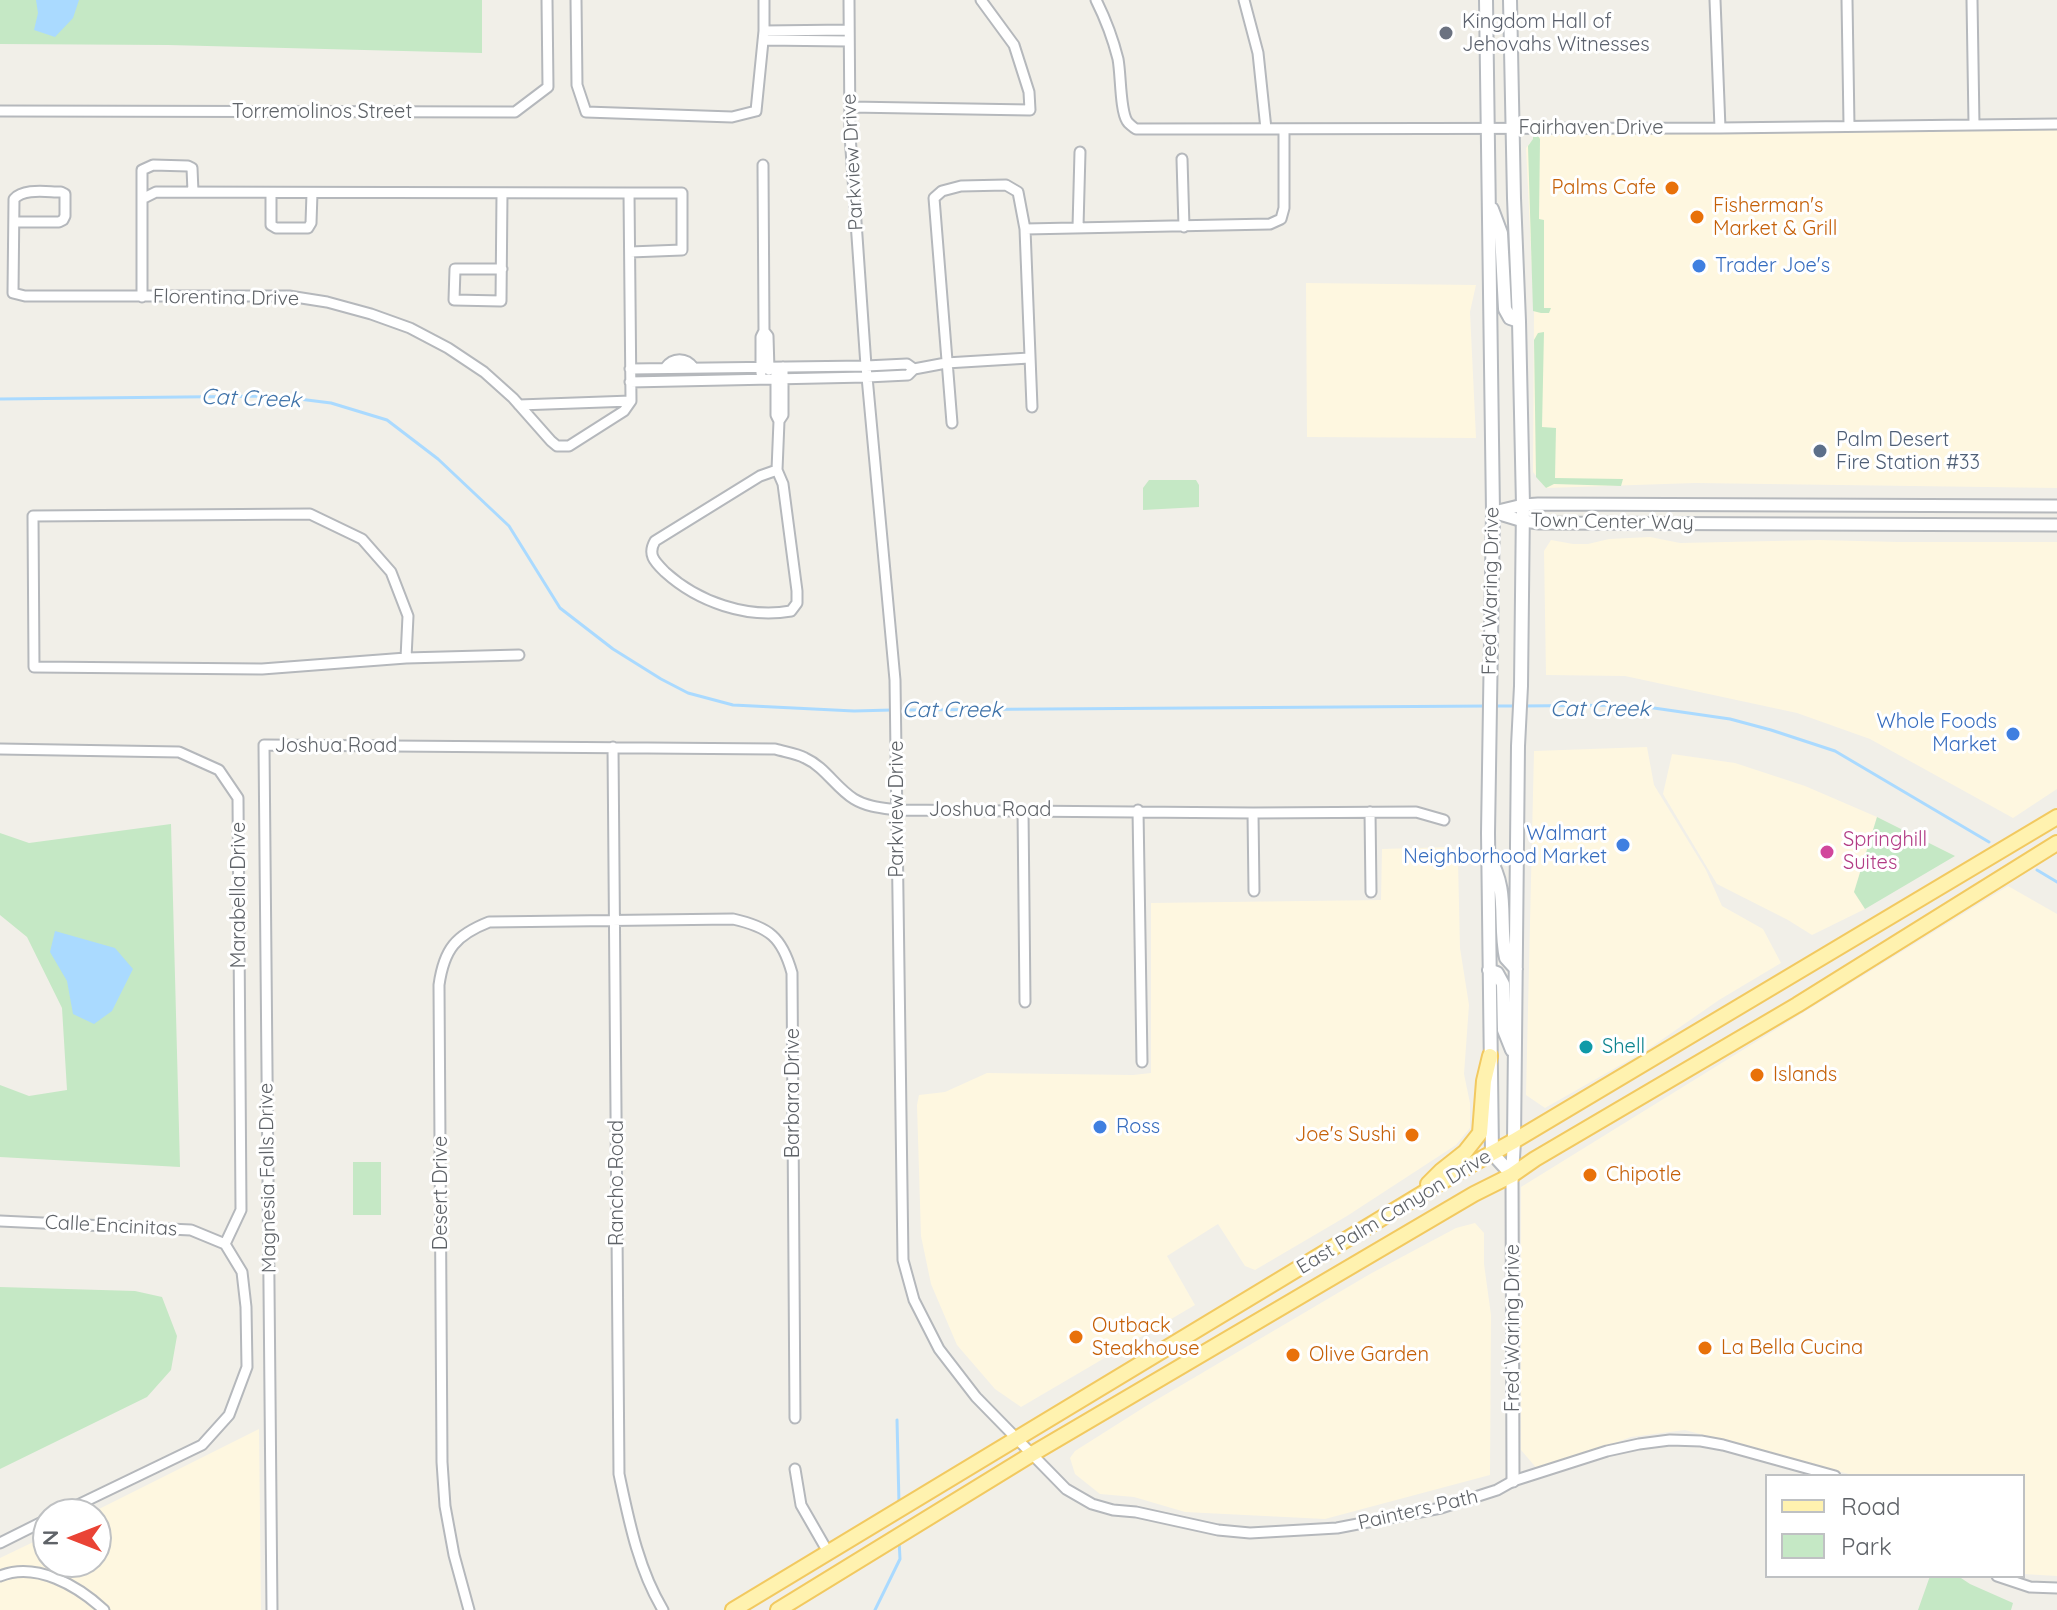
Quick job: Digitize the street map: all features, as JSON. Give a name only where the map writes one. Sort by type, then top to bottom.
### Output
[{"type":"main road","name":"Fred Waring Drive","points":[[1486,0],[1493,512],[1488,856],[1492,1153]]},
{"type":"main road","name":"Fred Waring Drive","points":[[1510,0],[1523,505],[1512,1175]]},
{"type":"main road","points":[[1489,199],[1501,233],[1505,309],[1510,318],[1519,321]]},
{"type":"main road","name":"East Palm Canyon Drive","points":[[733,1610],[1416,1197],[2057,817]]},
{"type":"main road","name":"East Palm Canyon Drive","points":[[778,1610],[1032,1454],[1797,1005],[2057,843]]},
{"type":"main road","points":[[1488,856],[1497,870],[1501,886],[1506,958],[1516,969]]},
{"type":"main road","points":[[1489,970],[1497,973],[1503,984],[1504,1030],[1514,1057]]},
{"type":"main road","points":[[1416,1197],[1465,1152],[1480,1133],[1484,1081],[1490,1056]]},
{"type":"main road","points":[[1492,1153],[1512,1175]]},
{"type":"street","name":"Torremolinos Street","points":[[0,111],[515,112],[548,87],[547,0]]},
{"type":"street","points":[[576,0],[577,85],[586,112],[732,117],[756,111],[764,0]]},
{"type":"street","name":"Parkview Drive","points":[[849,0],[850,107],[866,366],[895,680],[903,1260],[914,1300],[939,1349],[976,1397],[1016,1439]]},
{"type":"street","points":[[850,107],[1030,110],[1029,92],[1014,45],[981,0]]},
{"type":"street","name":"Fairhaven Drive","points":[[1096,0],[1117,59],[1123,111],[1127,122],[1136,129],[2057,124]]},
{"type":"street","points":[[1244,0],[1258,53],[1266,129]]},
{"type":"street","points":[[1715,0],[1720,128]]},
{"type":"street","points":[[1847,0],[1849,125]]},
{"type":"street","points":[[1972,0],[1974,124]]},
{"type":"street","points":[[763,36],[848,30]]},
{"type":"street","points":[[763,36],[848,41]]},
{"type":"street","points":[[1025,229],[1270,224],[1281,219],[1284,208],[1284,129]]},
{"type":"street","points":[[1078,227],[1080,152]]},
{"type":"street","points":[[1182,159],[1184,227]]},
{"type":"street","points":[[142,297],[142,170],[153,165],[188,166],[192,168],[193,192]]},
{"type":"street","points":[[763,165],[764,331],[768,336],[765,350],[779,399],[776,415],[779,421],[777,470],[783,484],[797,603],[791,611],[777,614],[723,606],[698,597],[655,562],[651,555],[655,541],[760,476],[777,470]]},
{"type":"street","points":[[952,423],[934,198],[942,191],[961,186],[1006,185],[1018,192],[1025,229],[1032,407]]},
{"type":"street","points":[[23,192],[65,194],[63,220],[14,222],[14,199],[17,195],[23,192]]},
{"type":"street","points":[[142,199],[156,192],[682,193],[682,250],[630,252]]},
{"type":"street","points":[[271,193],[271,225],[276,228],[308,228],[311,223],[312,193]]},
{"type":"street","points":[[519,405],[631,401],[629,193]]},
{"type":"street","points":[[502,194],[502,269],[501,301],[454,300],[455,269],[502,269]]},
{"type":"street","name":"Florentina Drive","points":[[14,222],[13,293],[25,296],[289,296],[371,314],[410,328],[484,372],[551,441],[563,447],[624,411],[631,401]]},
{"type":"street","points":[[630,382],[908,375],[914,369],[946,363],[1029,358]]},
{"type":"street","points":[[630,369],[907,364],[914,369]]},
{"type":"street","points":[[772,367],[772,378]]},
{"type":"street","points":[[665,368],[666,381]]},
{"type":"street","points":[[709,368],[709,380]]},
{"type":"street","name":"Town Center Way","points":[[1493,512],[1523,505],[2057,506]]},
{"type":"street","name":"Town Center Way","points":[[1493,512],[1539,523],[2057,525]]},
{"type":"street","points":[[406,658],[408,616],[391,572],[362,539],[310,514],[33,516],[34,667],[262,669],[406,658],[519,655]]},
{"type":"street","name":"Joshua Road","points":[[264,745],[775,749],[807,758],[856,800],[897,810],[1416,812],[1444,820]]},
{"type":"street","name":"Magnesia Falls Drive","points":[[264,745],[272,1610]]},
{"type":"street","name":"Rancho Road","points":[[613,747],[619,1474],[631,1533],[651,1590],[663,1610]]},
{"type":"street","name":"Marabella Drive","points":[[0,749],[179,752],[219,770],[238,798],[241,1210],[225,1244]]},
{"type":"street","points":[[1023,810],[1025,1002]]},
{"type":"street","points":[[1138,810],[1142,1062]]},
{"type":"street","points":[[1370,812],[1371,892]]},
{"type":"street","points":[[1253,813],[1254,891]]},
{"type":"street","name":"Barbara Drive","points":[[615,921],[733,919],[752,923],[773,935],[786,953],[792,973],[795,1418]]},
{"type":"street","name":"Desert Drive","points":[[469,1610],[445,1506],[442,1462],[439,1000],[442,963],[452,945],[471,929],[489,922],[615,921]]},
{"type":"street","name":"Fred Waring Drive","points":[[1512,1175],[1513,1481]]},
{"type":"street","name":"Calle Encinitas","points":[[0,1221],[191,1230],[225,1244]]},
{"type":"street","points":[[92,1498],[202,1445],[229,1415],[247,1367],[246,1307],[242,1272],[225,1244]]},
{"type":"street","name":"Painters Path","points":[[1016,1439],[1066,1489],[1092,1504],[1218,1530],[1250,1533],[1347,1526],[1441,1508],[1607,1451],[1670,1440],[1723,1445],[1828,1474]]},
{"type":"street","points":[[795,1469],[801,1505],[828,1552]]},
{"type":"street","points":[[0,1543],[32,1527]]},
{"type":"street","points":[[0,1576],[8,1572],[37,1572],[65,1582],[104,1610]]},
{"type":"street","points":[[2003,1578],[2030,1587],[2057,1588]]},
{"type":"shaded area","points":[[2057,124],[2057,488],[1695,483],[1546,488],[1533,472],[1534,311],[1526,148],[1540,131]]},
{"type":"shaded area","points":[[1306,283],[1476,285],[1470,312],[1476,438],[1307,437]]},
{"type":"shaded area","points":[[1650,537],[1680,543],[1819,540],[2057,542],[2057,789],[2013,818],[1870,739],[1797,713],[1625,676],[1546,675],[1544,551],[1551,540],[1588,544],[1609,539]]},
{"type":"shaded area","points":[[1647,747],[1654,785],[1706,870],[1722,906],[1763,929],[1781,963],[1719,1000],[1647,1050],[1545,1108],[1526,1095],[1534,751]]},
{"type":"shaded area","points":[[1672,754],[1735,763],[1805,786],[1877,817],[1855,892],[1865,909],[1812,935],[1717,884],[1663,794]]},
{"type":"shaded area","points":[[1452,847],[1458,861],[1460,948],[1469,1005],[1464,1074],[1470,1103],[1470,1128],[1456,1145],[1347,1216],[1255,1270],[1245,1266],[1218,1224],[1167,1256],[1195,1305],[1021,1407],[995,1389],[957,1345],[931,1284],[921,1236],[919,1095],[945,1092],[987,1073],[1151,1073],[1151,903],[1381,900],[1382,849]]},
{"type":"shaded area","points":[[2008,886],[2057,914],[2057,1576],[2025,1574],[2025,1474],[1849,1474],[1685,1430],[1631,1437],[1539,1471],[1521,1450],[1521,1187]]},
{"type":"shaded area","points":[[1475,1223],[1484,1233],[1484,1264],[1491,1315],[1490,1475],[1325,1519],[1185,1512],[1134,1497],[1100,1494],[1075,1474],[1070,1458],[1075,1451],[1146,1406],[1370,1274],[1456,1228]]},
{"type":"shaded area","points":[[259,1429],[261,1610],[0,1610],[0,1558],[32,1543],[32,1578],[112,1578],[112,1502]]},
{"type":"green space","points":[[0,0],[482,0],[482,53],[0,44]]},
{"type":"green space","points":[[1533,134],[1540,139],[1539,219],[1544,220],[1544,308],[1551,308],[1549,313],[1533,311],[1528,146]]},
{"type":"green space","points":[[1544,332],[1542,427],[1556,428],[1555,478],[1623,479],[1621,486],[1554,484],[1546,488],[1536,477],[1534,340],[1538,333]]},
{"type":"green space","points":[[1149,480],[1196,480],[1199,485],[1199,507],[1143,510],[1143,488]]},
{"type":"green space","points":[[1877,817],[1955,856],[1865,909],[1854,892]]},
{"type":"green space","points":[[171,824],[180,1167],[0,1157],[0,1085],[29,1096],[67,1090],[62,1008],[27,937],[0,915],[0,833],[29,843]]},
{"type":"green space","points":[[353,1162],[381,1162],[381,1215],[353,1215]]},
{"type":"green space","points":[[0,1287],[135,1291],[162,1297],[177,1336],[171,1370],[147,1397],[0,1469]]},
{"type":"green space","points":[[1929,1578],[1961,1578],[2013,1603],[2011,1610],[1918,1610]]},
{"type":"water","points":[[36,0],[79,0],[73,18],[55,37],[34,30],[38,13]]},
{"type":"water","points":[[55,931],[115,948],[133,969],[112,1011],[94,1024],[73,1014],[67,981],[50,952]]},
{"type":"waterway","name":"Cat Creek","points":[[0,399],[275,396],[331,403],[387,420],[438,459],[509,526],[560,608],[613,649],[661,679],[688,693],[733,705],[892,710]]},
{"type":"waterway","name":"Cat Creek","points":[[1523,706],[1633,705],[1730,719],[1771,730],[1835,751],[1989,842]]},
{"type":"waterway","name":"Cat Creek","points":[[899,710],[1488,706]]},
{"type":"waterway","name":"Cat Creek","points":[[1495,706],[1516,706]]},
{"type":"waterway","name":"Cat Creek","points":[[2037,870],[2057,882]]},
{"type":"waterway","points":[[897,1420],[899,1504]]},
{"type":"waterway","points":[[875,1610],[900,1559],[899,1539]]},
{"type":"place","name":"Kingdom Hall of Jehovahs Witnesses","points":[[1446,33]]},
{"type":"place","name":"Palms Cafe","points":[[1672,188]]},
{"type":"place","name":"Fisherman's Market & Grill","points":[[1697,217]]},
{"type":"place","name":"Trader Joe's","points":[[1699,266]]},
{"type":"place","name":"Palm Desert Fire Station #33","points":[[1820,451]]},
{"type":"place","name":"Whole Foods Market","points":[[2013,734]]},
{"type":"place","name":"Walmart Neighborhood Market","points":[[1623,845]]},
{"type":"place","name":"Springhill Suites","points":[[1827,852]]},
{"type":"place","name":"Shell","points":[[1586,1047]]},
{"type":"place","name":"Islands","points":[[1757,1075]]},
{"type":"place","name":"Ross","points":[[1100,1127]]},
{"type":"place","name":"Joe's Sushi","points":[[1412,1135]]},
{"type":"place","name":"Chipotle","points":[[1590,1175]]},
{"type":"place","name":"Outback Steakhouse","points":[[1076,1337]]},
{"type":"place","name":"La Bella Cucina","points":[[1705,1348]]},
{"type":"place","name":"Olive Garden","points":[[1293,1355]]}]
